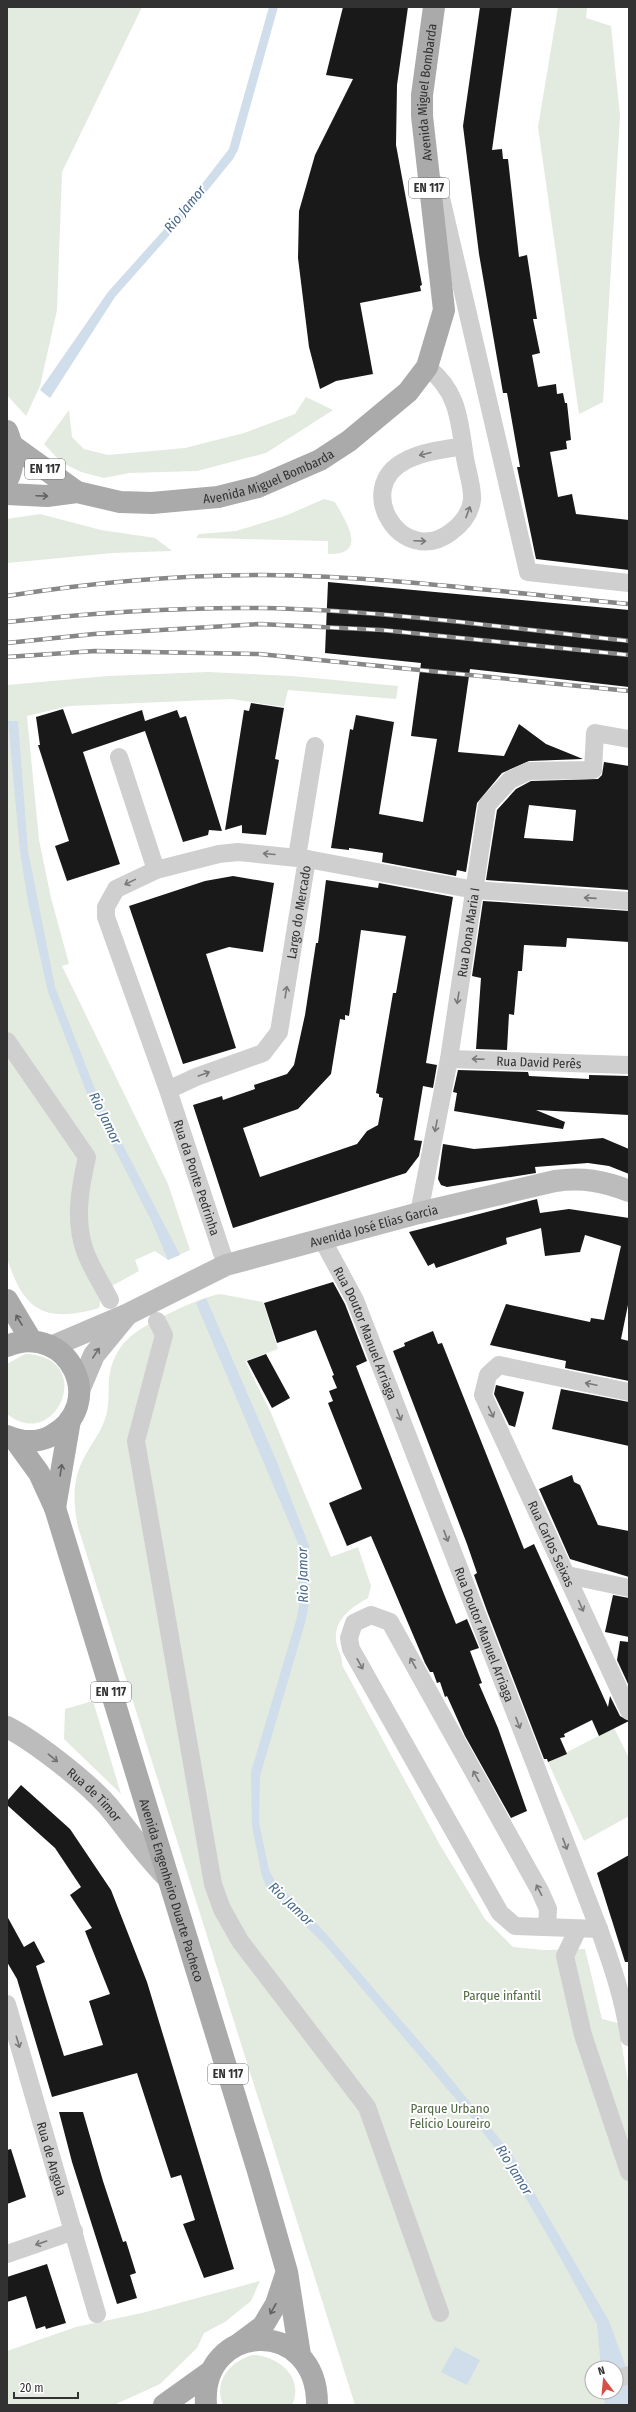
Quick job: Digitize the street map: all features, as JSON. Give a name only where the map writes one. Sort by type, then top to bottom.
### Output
[{"type":"main road","name":"Avenida Miguel Bombarda","points":[[7,494],[47,496],[77,492],[120,502],[152,503],[218,498],[258,487],[320,460],[349,441],[408,392],[427,367],[444,310],[422,116],[422,95],[434,7]]},
{"type":"main road","name":"Avenida Miguel Bombarda","points":[[10,438],[77,492]]},
{"type":"main road","name":"EN 117","points":[[7,481],[14,463],[10,438]]},
{"type":"main road","points":[[7,1300],[31,1340]]},
{"type":"main road","name":"EN 117","points":[[7,1346],[18,1342],[31,1340],[53,1346],[67,1357],[73,1366],[80,1388],[78,1405],[70,1420],[60,1431],[46,1438],[31,1442],[9,1437]]},
{"type":"main road","name":"Avenida Engenheiro Duarte Pacheco","points":[[55,1508],[70,1420]]},
{"type":"main road","name":"Avenida Engenheiro Duarte Pacheco","points":[[9,1437],[39,1473],[55,1508],[287,2272],[300,2355]]},
{"type":"main road","name":"EN 117","points":[[206,2405],[205,2390],[210,2372],[217,2360],[227,2351],[240,2344],[263,2326],[276,2304],[287,2272]]},
{"type":"main road","name":"EN 117","points":[[240,2344],[255,2340],[271,2340],[287,2346],[300,2355],[311,2370],[315,2381],[317,2405]]},
{"type":"main road","name":"EN 117","points":[[164,2405],[210,2372]]},
{"type":"street","points":[[422,116],[528,572],[629,583]]},
{"type":"street","points":[[427,367],[447,386],[455,403],[463,446],[472,499],[466,516],[459,526],[446,536],[432,541],[413,540],[397,531],[388,519],[383,508],[383,491],[389,473],[404,461],[422,454],[463,446]]},
{"type":"street","name":"Rua Dona Maria I","points":[[419,1213],[449,1059],[487,805],[510,780],[529,771],[593,770],[595,733],[629,739]]},
{"type":"street","points":[[315,746],[302,858],[475,890],[629,900]]},
{"type":"street","points":[[119,757],[156,870]]},
{"type":"street","name":"Largo do Mercado","points":[[238,852],[302,858],[279,1032],[263,1053],[196,1077],[168,1090],[106,918],[106,907],[116,890],[156,870],[219,854],[238,852]]},
{"type":"street","points":[[7,1041],[87,1157],[79,1196],[80,1224],[85,1251],[110,1300]]},
{"type":"street","name":"Rua David Perês","points":[[449,1059],[629,1065]]},
{"type":"street","name":"Rua da Ponte Pedrinha","points":[[168,1090],[218,1269]]},
{"type":"street","name":"Avenida José Elias Garcia","points":[[53,1346],[128,1314],[218,1269],[322,1239],[419,1213],[530,1186],[574,1178],[595,1179],[629,1191]]},
{"type":"street","name":"Rua Doutor Manuel Arriaga","points":[[322,1239],[355,1300],[599,1929],[614,1969],[626,2016],[629,2037]]},
{"type":"street","name":"Avenida José Elias Garcia","points":[[80,1388],[94,1355],[128,1314]]},
{"type":"street","points":[[157,1321],[164,1335],[136,1441],[213,1884],[222,1908],[240,1941],[367,2107],[440,2313]]},
{"type":"street","name":"Rua Carlos Seixas","points":[[629,1392],[499,1365],[488,1375],[483,1395],[629,1712]]},
{"type":"street","points":[[567,1575],[629,1588]]},
{"type":"street","points":[[547,1927],[548,1909],[540,1891],[390,1622],[371,1615],[354,1623],[349,1638],[351,1648],[500,1913],[515,1926],[599,1929]]},
{"type":"street","name":"Rua de Timor","points":[[7,1727],[22,1735],[107,1805],[150,1860],[167,1877]]},
{"type":"street","points":[[578,1929],[565,1956],[583,2035],[629,2172]]},
{"type":"street","name":"Rua de Angola","points":[[7,2004],[97,2314]]},
{"type":"street","points":[[7,2254],[74,2231]]},
{"type":"green space","points":[[7,7],[142,7],[62,172],[57,310],[40,386],[26,416],[7,395]]},
{"type":"green space","points":[[558,7],[587,7],[586,18],[611,26],[620,116],[603,402],[579,414],[538,127]]},
{"type":"green space","points":[[306,397],[333,410],[266,453],[197,471],[129,473],[104,478],[81,472],[61,462],[44,444],[69,410],[72,437],[84,449],[108,455],[185,448],[244,433],[295,414]]},
{"type":"green space","points":[[324,499],[335,502],[351,536],[351,543],[348,549],[341,553],[328,554],[328,541],[196,538],[199,534],[236,531],[285,516]]},
{"type":"green space","points":[[40,514],[101,530],[155,538],[172,551],[113,553],[7,563],[7,519]]},
{"type":"green space","points":[[207,672],[292,676],[398,686],[396,699],[288,690],[284,707],[232,699],[69,706],[27,716],[39,840],[51,898],[69,964],[62,966],[168,1184],[190,1250],[168,1260],[155,1251],[135,1260],[139,1271],[99,1293],[101,1298],[99,1308],[64,1314],[51,1313],[39,1309],[29,1302],[21,1291],[7,1258],[7,685],[108,676]]},
{"type":"green space","name":"Parque Urbano Felício Loureiro","points":[[220,1294],[263,1302],[278,1349],[245,1361],[271,1413],[331,1557],[358,1547],[371,1586],[368,1598],[350,1610],[338,1626],[336,1641],[342,1659],[342,1665],[440,1845],[485,1919],[513,1947],[543,1950],[585,1949],[602,2019],[618,2023],[629,2088],[629,2405],[355,2405],[76,1518],[75,1491],[78,1473],[85,1456],[104,1422],[108,1408],[110,1374],[112,1364],[118,1351],[127,1340],[138,1331],[173,1311],[199,1300]]},
{"type":"green space","points":[[25,1354],[47,1359],[60,1370],[64,1384],[62,1400],[53,1413],[41,1422],[25,1423],[7,1414],[7,1364]]},
{"type":"green space","points":[[93,1701],[121,1794],[64,1739],[65,1709]]},
{"type":"green space","points":[[614,1728],[629,1758],[629,1816],[584,1841],[548,1762]]},
{"type":"green space","points":[[260,2281],[251,2301],[225,2322],[204,2333],[197,2348],[160,2384],[114,2405],[7,2405],[7,2351],[76,2327],[142,2313]]},
{"type":"green space","points":[[252,2355],[261,2356],[279,2363],[292,2377],[295,2385],[295,2395],[292,2405],[223,2405],[220,2396],[222,2380],[237,2362]]},
{"type":"water","name":"Rio Jamor","points":[[269,7],[278,7],[238,150],[233,159],[190,212],[115,297],[50,398],[40,390],[108,292],[185,206],[229,149]]},
{"type":"water","name":"Rio Jamor","points":[[8,721],[18,721],[28,851],[55,987],[98,1097],[180,1255],[168,1260],[152,1222],[90,1101],[48,992],[28,902],[20,851]]},
{"type":"water","name":"Rio Jamor","points":[[206,1298],[277,1462],[309,1546],[309,1604],[305,1623],[260,1776],[259,1822],[269,1870],[275,1881],[322,1929],[439,2064],[511,2153],[609,2321],[623,2360],[600,2360],[597,2324],[502,2157],[472,2118],[325,1945],[267,1889],[262,1876],[252,1826],[251,1772],[296,1621],[299,1606],[300,1548],[196,1303]]},
{"type":"water","points":[[455,2347],[480,2360],[467,2385],[441,2372]]},
{"type":"water","points":[[624,2362],[629,2376],[629,2405],[605,2405],[605,2400],[624,2400]]},
{"type":"building","points":[[343,7],[408,7],[397,85],[396,145],[422,285],[420,286],[421,291],[360,303],[373,374],[336,381],[320,389],[309,347],[298,258],[299,211],[315,155],[353,79],[326,75]]},
{"type":"building","points":[[480,7],[512,7],[492,150],[502,149],[503,159],[508,159],[519,257],[527,255],[537,319],[533,319],[540,353],[532,355],[538,387],[556,384],[557,394],[563,393],[565,403],[567,403],[571,440],[566,441],[567,449],[550,452],[558,497],[572,494],[576,514],[629,520],[629,570],[536,559],[517,467],[520,467],[507,393],[503,393],[479,254],[463,126]]},
{"type":"building","points":[[328,582],[629,610],[629,687],[470,669],[458,752],[504,756],[519,724],[546,744],[583,759],[529,761],[502,773],[477,803],[466,872],[457,870],[456,876],[382,862],[383,853],[349,848],[349,850],[331,848],[350,729],[353,730],[356,715],[394,722],[379,814],[423,822],[437,739],[411,736],[421,663],[325,653]]},
{"type":"building","points":[[251,703],[284,708],[275,759],[279,760],[266,835],[242,833],[242,825],[225,830],[244,710],[249,711]]},
{"type":"building","points":[[63,709],[72,734],[142,710],[145,721],[177,710],[180,718],[186,716],[222,831],[209,830],[208,835],[183,842],[145,731],[83,752],[120,864],[67,881],[55,846],[69,841],[38,745],[40,745],[36,717]]},
{"type":"building","points":[[604,762],[629,766],[629,890],[486,880],[497,810],[516,789],[531,781],[598,779],[602,775]],"holes":[[[529,805],[576,810],[573,841],[524,838]]]},
{"type":"building","points":[[233,876],[274,883],[263,952],[229,947],[206,954],[236,1048],[183,1064],[129,906],[205,881]]},
{"type":"building","points":[[326,880],[378,888],[379,883],[453,897],[426,1063],[437,1065],[433,1088],[423,1086],[414,1140],[422,1141],[419,1156],[406,1173],[233,1228],[193,1105],[222,1096],[223,1100],[255,1089],[254,1085],[287,1074],[294,1065],[305,1015],[316,943],[318,943]],"holes":[[[361,930],[406,936],[396,993],[393,993],[376,1093],[379,1094],[379,1097],[383,1098],[378,1125],[367,1131],[357,1144],[260,1177],[243,1128],[298,1109],[331,1074],[340,1019],[345,1020],[345,1015],[349,1016]]]},
{"type":"building","points":[[483,901],[629,911],[629,942],[567,938],[566,947],[524,945],[522,971],[518,971],[514,1015],[509,1014],[507,1050],[476,1049],[481,978],[472,976]]},
{"type":"building","points":[[458,1070],[528,1072],[529,1076],[589,1079],[589,1075],[629,1076],[629,1115],[536,1110],[565,1122],[563,1129],[454,1111],[457,1093],[453,1092]]},
{"type":"building","points":[[603,1138],[629,1149],[629,1174],[609,1166],[588,1163],[535,1167],[536,1173],[447,1187],[441,1185],[438,1179],[443,1144],[474,1149]]},
{"type":"building","points":[[537,1199],[540,1213],[569,1209],[629,1218],[629,1300],[621,1339],[629,1341],[629,1381],[565,1368],[566,1361],[490,1345],[506,1304],[590,1322],[591,1318],[604,1320],[621,1246],[585,1235],[580,1252],[545,1256],[541,1228],[506,1238],[507,1244],[436,1268],[434,1263],[428,1266],[409,1232]]},
{"type":"building","points":[[333,1282],[345,1304],[367,1361],[356,1366],[444,1594],[456,1624],[467,1619],[479,1648],[470,1651],[482,1683],[479,1684],[498,1728],[527,1811],[511,1818],[465,1736],[447,1696],[445,1697],[440,1682],[437,1683],[433,1672],[430,1672],[425,1663],[371,1536],[347,1546],[329,1503],[362,1489],[328,1403],[333,1401],[329,1391],[337,1388],[332,1376],[334,1375],[316,1330],[277,1343],[264,1303]]},
{"type":"building","points":[[433,1331],[438,1344],[442,1343],[524,1549],[534,1544],[608,1707],[610,1696],[620,1716],[629,1721],[599,1736],[592,1720],[564,1734],[565,1737],[560,1738],[567,1754],[548,1762],[547,1759],[544,1759],[487,1611],[474,1575],[477,1573],[467,1544],[393,1351],[405,1346],[404,1343]]},
{"type":"building","points":[[266,1354],[290,1398],[272,1408],[247,1361]]},
{"type":"building","points":[[496,1385],[524,1392],[515,1427],[509,1425],[494,1394]]},
{"type":"building","points":[[561,1389],[629,1402],[629,1446],[552,1429]]},
{"type":"building","points":[[572,1475],[574,1482],[580,1485],[598,1525],[629,1531],[629,1577],[570,1559],[539,1489]]},
{"type":"building","points":[[613,1595],[629,1598],[629,1637],[605,1632]]},
{"type":"building","points":[[620,1641],[629,1642],[629,1686],[617,1660]]},
{"type":"building","points":[[21,1785],[70,1829],[111,1890],[147,1982],[234,2269],[204,2278],[183,2224],[195,2220],[181,2175],[171,2178],[137,2073],[52,2097],[17,1979],[7,1962],[7,1916],[24,1947],[34,1941],[45,1962],[36,1966],[64,2056],[103,2045],[89,2001],[110,1994],[85,1931],[92,1928],[70,1895],[81,1887],[55,1848],[7,1805],[7,1801]]},
{"type":"building","points":[[629,1855],[629,1962],[625,1962],[597,1873]]},
{"type":"building","points":[[59,2112],[83,2112],[123,2242],[126,2241],[136,2273],[130,2275],[137,2298],[117,2304],[72,2162]]},
{"type":"building","points":[[11,2149],[26,2197],[7,2204],[7,2150]]},
{"type":"building","points":[[47,2264],[66,2323],[46,2329],[45,2326],[36,2329],[26,2296],[7,2302],[7,2277]]},
{"type":"railway","points":[[7,596],[70,587],[167,578],[263,575],[355,578],[629,604]]},
{"type":"railway","points":[[7,622],[134,611],[198,608],[307,609],[491,625],[629,641]]},
{"type":"railway","points":[[7,643],[94,634],[260,624],[382,630],[629,655]]},
{"type":"railway","points":[[7,657],[95,651],[259,654],[629,691]]},
{"type":"park label","name":"Parque infantil","points":[[502,1995]]}]
